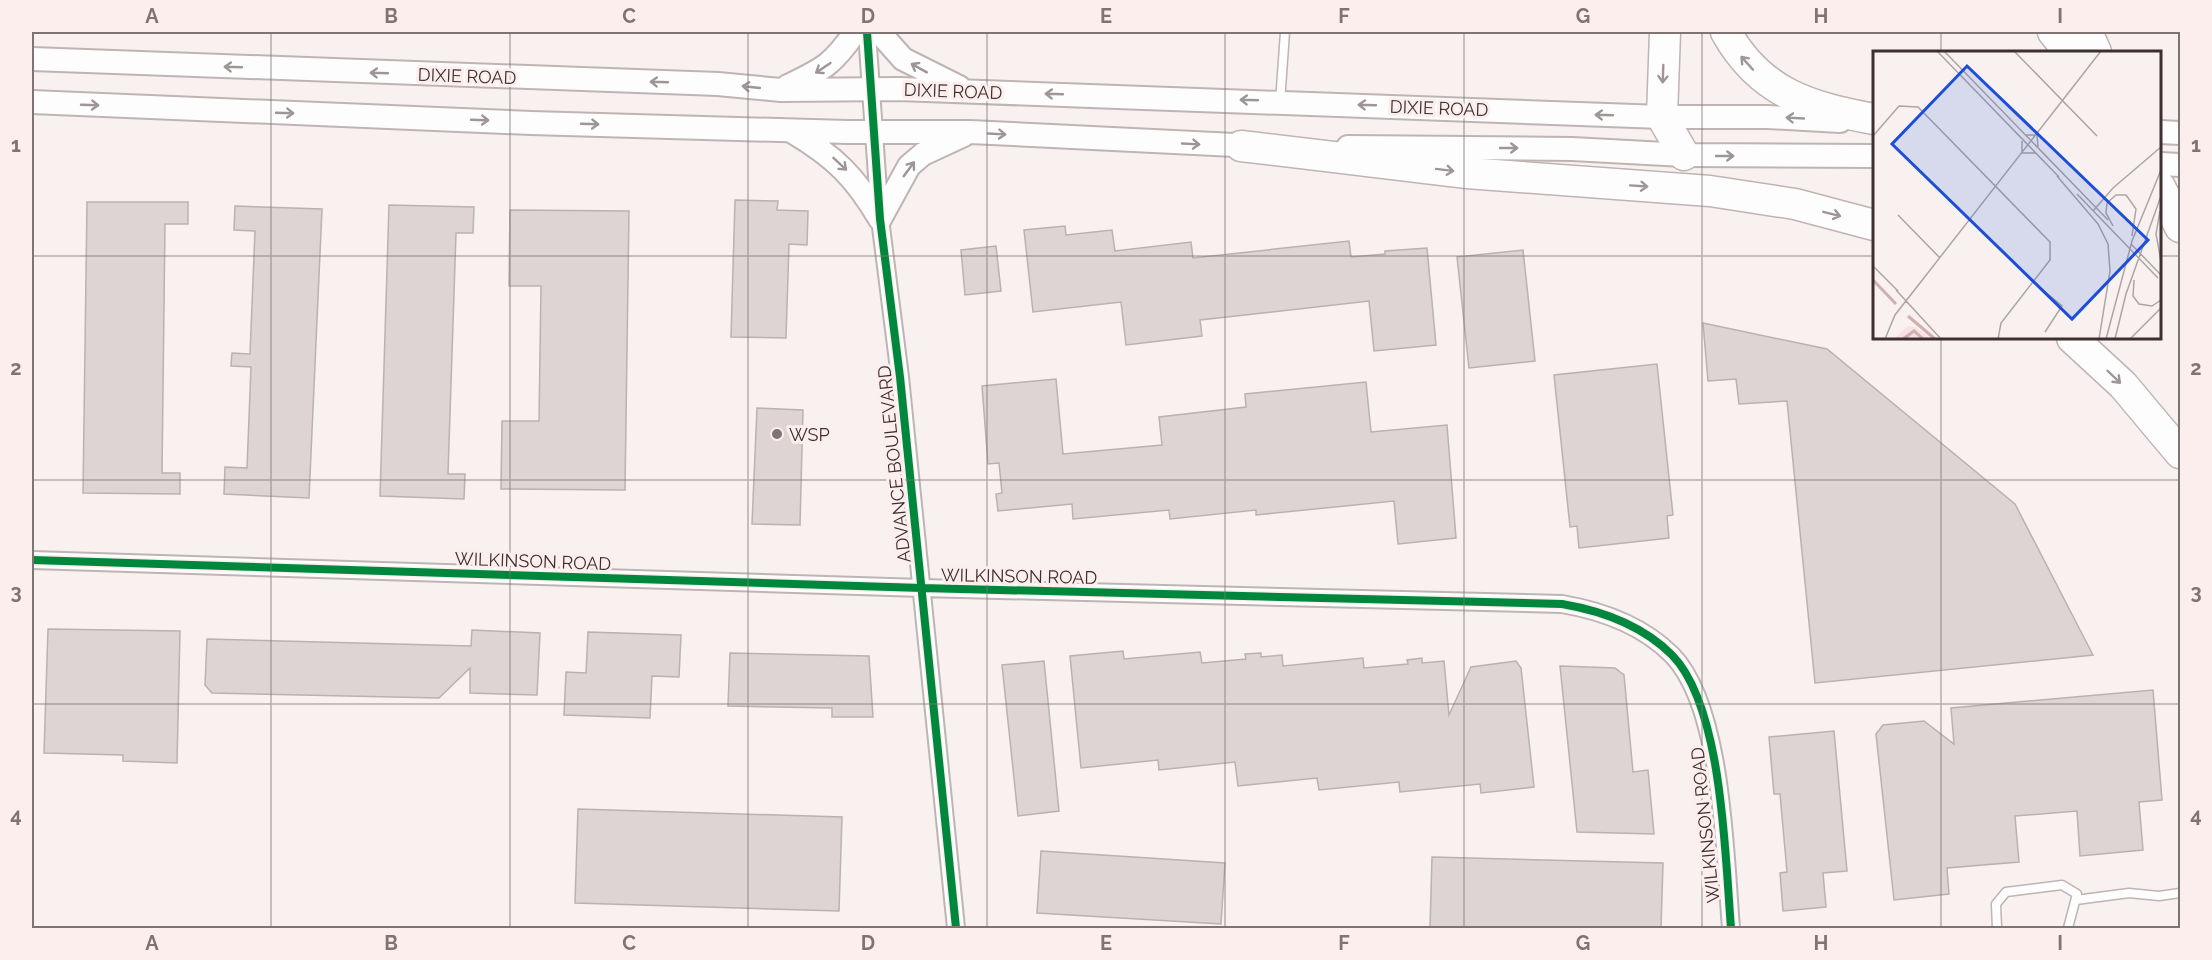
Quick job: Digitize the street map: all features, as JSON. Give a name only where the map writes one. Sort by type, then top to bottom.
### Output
[{"type":"highway","points":[[1665,32],[1662,117],[1684,155]]},
{"type":"highway","points":[[1726,32],[1747,63],[1763,79],[1777,88],[1828,111],[1873,120]]},
{"type":"highway","points":[[2053,32],[2068,51]]},
{"type":"highway","points":[[2087,32],[2096,51]]},
{"type":"highway","points":[[1241,146],[1467,173],[1710,191],[1795,204],[1873,224]]},
{"type":"highway","points":[[2161,189],[2181,228]]},
{"type":"highway","points":[[2073,339],[2123,386],[2181,453]]},
{"type":"main road","points":[[781,90],[825,68],[839,56],[855,32]]},
{"type":"main road","points":[[879,32],[903,59],[968,92]]},
{"type":"main road","name":"DIXIE ROAD","points":[[32,59],[718,84],[781,90],[872,89],[1662,117],[1873,120]]},
{"type":"main road","points":[[32,102],[792,131],[970,132],[1241,146],[1572,149],[1684,155],[1873,156]]},
{"type":"main road","points":[[792,131],[827,152],[844,167],[861,187],[880,219]]},
{"type":"main road","points":[[880,219],[909,166],[922,154],[970,132]]},
{"type":"main road","points":[[2161,132],[2181,133]]},
{"type":"main road","points":[[2161,164],[2181,165]]},
{"type":"street","name":"ADVANCE BOULEVARD","points":[[867,32],[880,219],[922,588],[956,928]]},
{"type":"street","name":"WILKINSON ROAD","points":[[32,561],[922,588],[1562,604],[1600,611],[1643,632],[1673,656],[1699,699],[1708,727],[1713,756],[1731,928]]},
{"type":"lane","points":[[1280,102],[1285,32]]},
{"type":"lane","points":[[1997,928],[1996,904],[2006,892],[2062,885],[2072,890],[2076,900],[2068,928]]},
{"type":"lane","points":[[2076,900],[2129,893],[2159,896],[2181,893]]},
{"type":"building","points":[[735,200],[778,201],[777,210],[808,211],[807,245],[789,244],[786,338],[731,337]]},
{"type":"building","points":[[87,202],[188,202],[188,224],[165,224],[162,473],[180,473],[180,494],[83,493]]},
{"type":"building","points":[[389,205],[474,207],[473,233],[456,233],[448,474],[465,474],[464,499],[380,496]]},
{"type":"building","points":[[235,206],[322,209],[309,498],[224,494],[225,467],[247,468],[251,367],[231,366],[232,353],[250,354],[255,231],[234,230]]},
{"type":"building","points":[[510,210],[629,211],[625,490],[501,489],[502,421],[539,421],[541,286],[509,286]]},
{"type":"building","points":[[1065,226],[1066,235],[1112,230],[1115,251],[1191,242],[1193,258],[1349,241],[1351,257],[1385,254],[1385,251],[1427,248],[1436,345],[1374,351],[1369,301],[1200,320],[1202,336],[1126,345],[1121,302],[1033,312],[1024,230]]},
{"type":"building","points":[[996,246],[1001,291],[965,295],[961,250]]},
{"type":"building","points":[[1523,250],[1535,361],[1469,368],[1457,257]]},
{"type":"building","points":[[1703,323],[1827,349],[2015,504],[2093,655],[1815,683],[1787,401],[1739,404],[1736,379],[1708,381]]},
{"type":"building","points":[[1657,364],[1673,515],[1667,516],[1669,538],[1579,548],[1577,526],[1570,527],[1554,375]]},
{"type":"building","points":[[1056,379],[1063,454],[1162,445],[1159,417],[1246,407],[1245,394],[1366,382],[1371,432],[1447,425],[1456,538],[1398,544],[1394,501],[1256,515],[1256,510],[1170,519],[1169,510],[1073,519],[1072,504],[998,511],[996,494],[1002,493],[999,463],[988,464],[982,386]]},
{"type":"building","points":[[757,408],[803,410],[800,525],[752,524]]},
{"type":"building","points":[[48,629],[180,631],[177,763],[123,761],[123,755],[44,753]]},
{"type":"building","points":[[472,630],[540,633],[537,695],[470,693],[470,668],[439,698],[212,693],[205,685],[207,639],[471,646]]},
{"type":"building","points":[[588,632],[681,635],[679,677],[652,676],[650,718],[564,715],[566,672],[586,673]]},
{"type":"building","points":[[1123,651],[1124,659],[1200,652],[1202,663],[1246,659],[1245,654],[1261,653],[1261,657],[1282,655],[1283,666],[1363,658],[1364,668],[1408,664],[1407,660],[1422,658],[1422,663],[1444,661],[1449,715],[1471,667],[1516,661],[1521,668],[1534,787],[1481,793],[1480,784],[1400,792],[1399,782],[1319,790],[1317,778],[1238,786],[1235,762],[1159,770],[1158,760],[1081,768],[1070,656]]},
{"type":"building","points":[[730,653],[869,656],[873,717],[832,717],[832,708],[728,706]]},
{"type":"building","points":[[1044,661],[1059,811],[1018,816],[1002,665]]},
{"type":"building","points":[[1560,666],[1615,668],[1624,675],[1633,772],[1648,770],[1654,834],[1577,832]]},
{"type":"building","points":[[2153,690],[2162,800],[2139,802],[2143,850],[2080,856],[2077,811],[2015,816],[2019,862],[1947,868],[1949,894],[1894,900],[1876,734],[1883,725],[1924,721],[1954,744],[1951,708]]},
{"type":"building","points":[[1834,731],[1847,871],[1823,873],[1826,907],[1783,911],[1780,873],[1787,872],[1780,794],[1774,794],[1769,737]]},
{"type":"building","points":[[578,809],[842,817],[839,911],[575,903]]},
{"type":"building","points":[[1041,851],[1225,863],[1221,924],[1037,913]]},
{"type":"building","points":[[1432,857],[1663,863],[1661,928],[1430,928]]},
{"type":"cycle path","points":[[867,32],[880,219],[900,377],[956,928]]},
{"type":"cycle path","points":[[32,560],[922,588],[1562,604],[1577,607],[1607,615],[1648,635],[1672,655],[1689,679],[1702,710],[1718,784],[1731,928]]},
{"type":"place","name":"WSP","points":[[777,434]]}]
